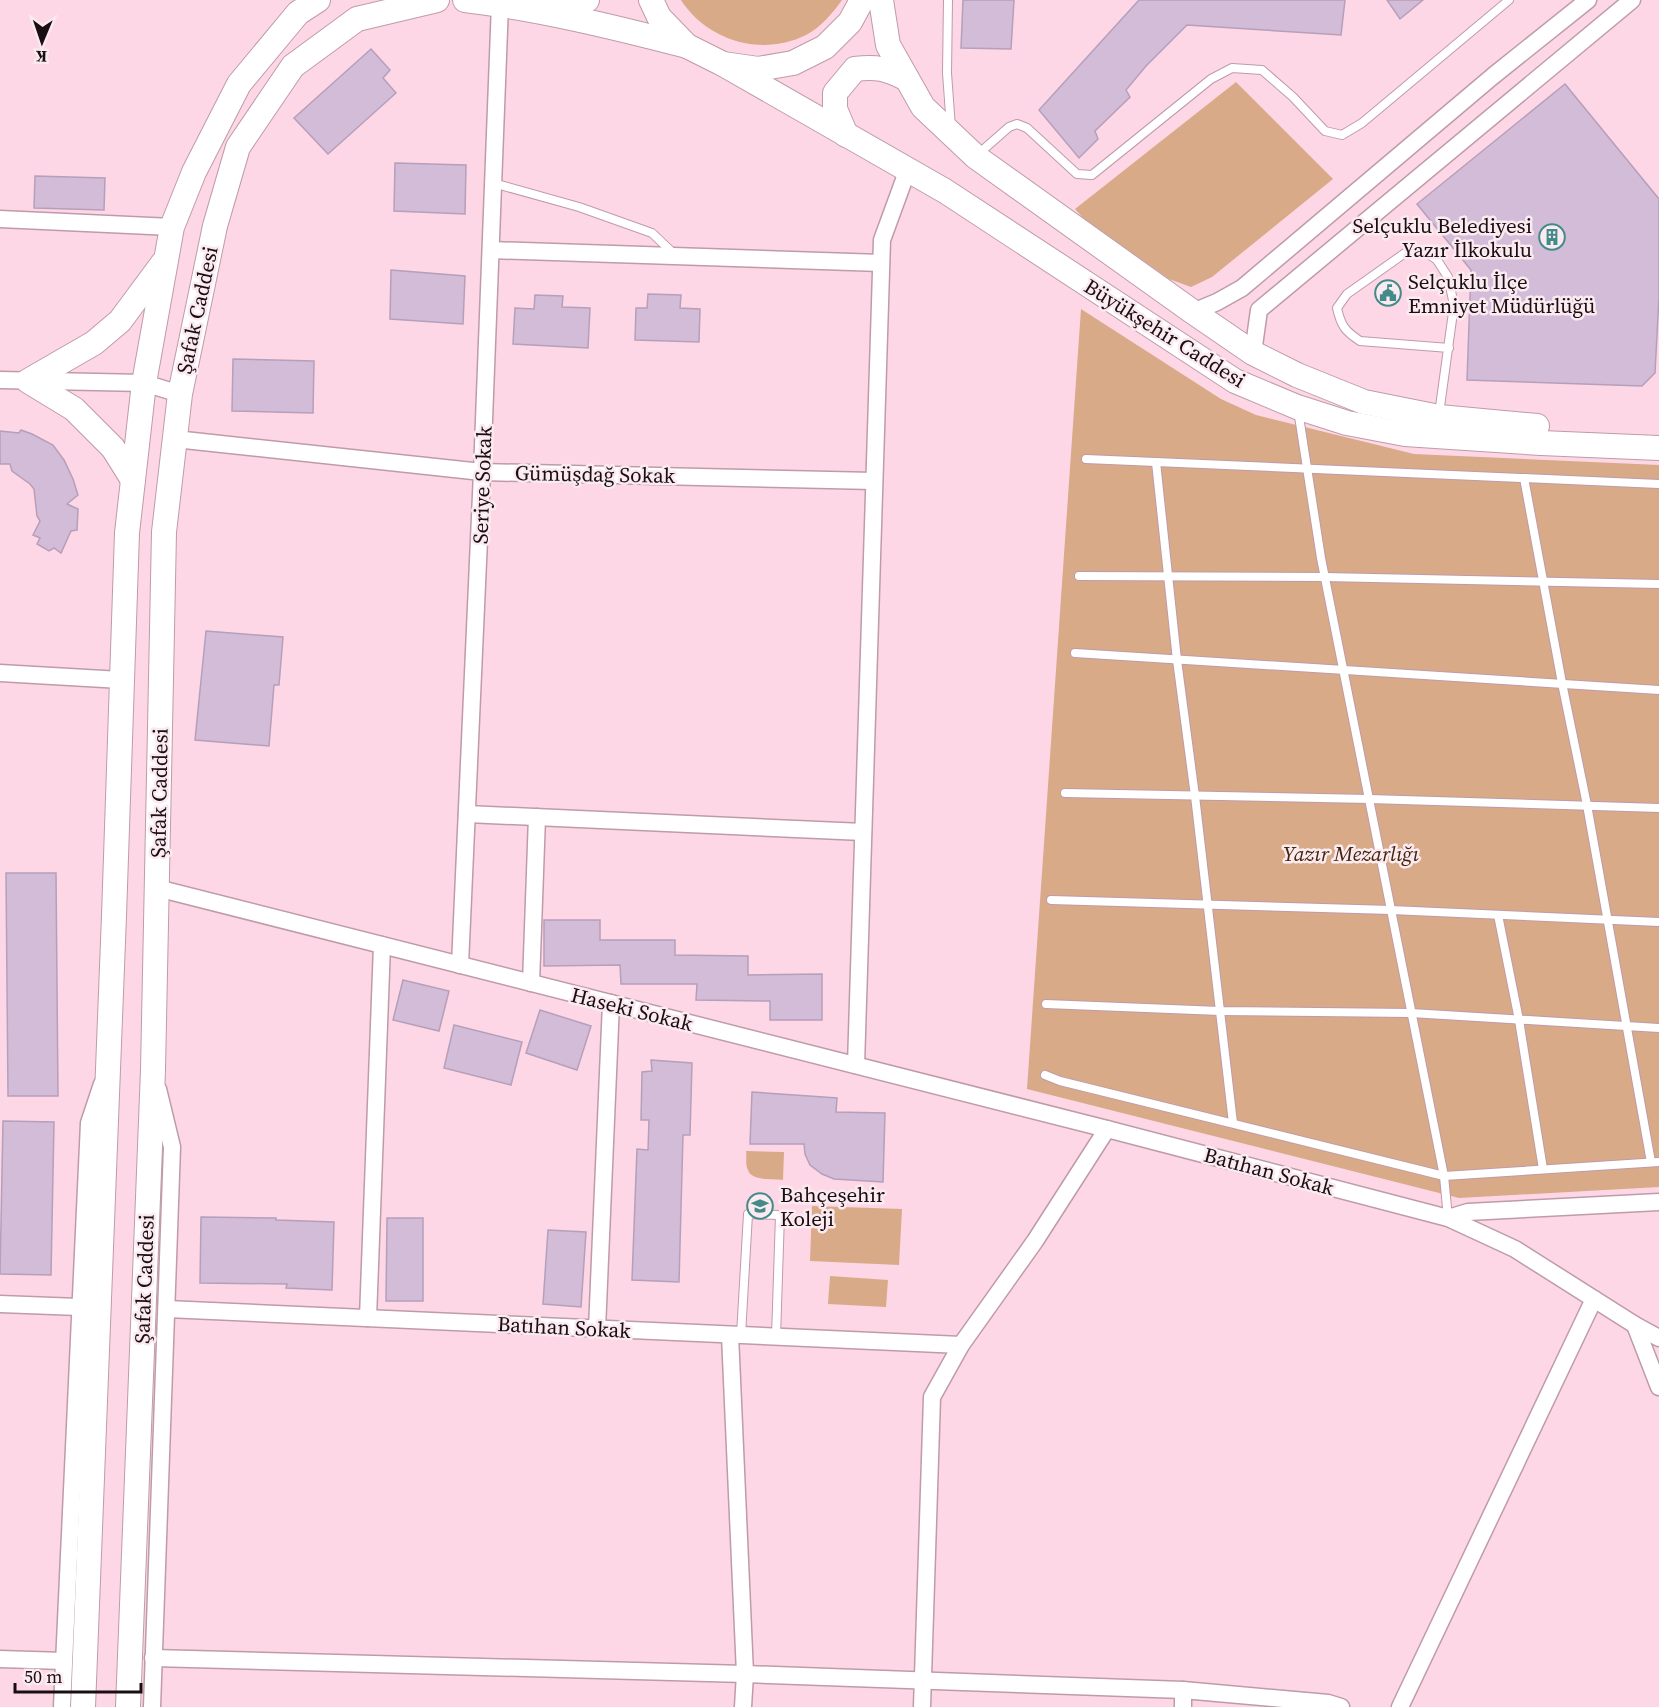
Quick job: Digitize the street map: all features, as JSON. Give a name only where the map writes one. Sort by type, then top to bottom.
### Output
[{"type":"main road","name":"Şafak Caddesi","points":[[83,1707],[109,1064],[127,533],[144,383],[172,227],[195,172],[239,84],[298,13],[318,0]]},
{"type":"main road","name":"Şafak Caddesi","points":[[128,1707],[153,1070],[164,532],[180,394],[215,226],[238,147],[293,66],[311,52],[357,19],[438,0]]},
{"type":"main road","points":[[465,0],[541,11],[687,46]]},
{"type":"main road","points":[[500,4],[539,0],[578,4],[587,0]]},
{"type":"main road","points":[[651,0],[659,18],[687,46]]},
{"type":"main road","points":[[723,64],[758,69],[793,63],[825,46],[850,22],[862,0]]},
{"type":"main road","name":"Büyükşehir Caddesi","points":[[881,0],[888,45],[923,107],[976,157],[1253,353],[1298,375],[1364,402],[1439,417],[1524,426],[1659,432]]},
{"type":"main road","name":"Büyükşehir Caddesi","points":[[687,46],[723,64],[945,191],[1235,381],[1297,407],[1347,423],[1405,434],[1659,448]]},
{"type":"main road","points":[[846,135],[835,109],[835,93],[855,69],[871,67],[887,69],[907,79]]},
{"type":"main road","points":[[133,480],[113,448],[74,409],[28,381],[94,343],[120,321],[166,259]]},
{"type":"street","points":[[1193,312],[1218,302],[1242,288],[1493,76],[1588,0]]},
{"type":"street","points":[[1253,353],[1259,310],[1632,0]]},
{"type":"street","name":"Seriye Sokak","points":[[460,965],[500,4]]},
{"type":"street","points":[[856,1065],[882,240],[908,169]]},
{"type":"street","points":[[0,219],[172,227]]},
{"type":"street","points":[[491,250],[881,263]]},
{"type":"street","points":[[1242,288],[1259,310]]},
{"type":"street","points":[[0,380],[144,383],[180,394]]},
{"type":"street","name":"Gümüşdağ Sokak","points":[[174,439],[482,472],[874,481]]},
{"type":"street","points":[[0,673],[121,680]]},
{"type":"street","points":[[467,814],[863,832]]},
{"type":"street","points":[[531,983],[537,817]]},
{"type":"street","name":"Haseki Sokak","points":[[157,888],[1107,1129]]},
{"type":"street","points":[[368,1318],[382,945]]},
{"type":"street","points":[[597,1329],[611,1003]]},
{"type":"street","points":[[62,1707],[88,1123],[109,1064]]},
{"type":"street","points":[[152,1707],[172,1147],[153,1070]]},
{"type":"street","points":[[921,1707],[932,1397],[961,1345],[1035,1241],[1107,1129]]},
{"type":"street","name":"Batıhan Sokak","points":[[1107,1129],[1448,1218],[1515,1249],[1659,1338]]},
{"type":"street","points":[[1448,1218],[1468,1212],[1659,1202]]},
{"type":"street","points":[[1400,1707],[1594,1299]]},
{"type":"street","points":[[0,1304],[80,1307]]},
{"type":"street","name":"Batıhan Sokak","points":[[167,1309],[961,1345]]},
{"type":"street","points":[[1635,1325],[1659,1387]]},
{"type":"street","points":[[736,1335],[745,1674],[743,1707]]},
{"type":"street","points":[[153,1658],[922,1681],[1183,1699],[1328,1703],[1341,1707]]},
{"type":"street","points":[[0,1659],[63,1661]]},
{"type":"lane","points":[[948,0],[947,73],[952,134]]},
{"type":"lane","points":[[976,157],[1009,127],[1017,124],[1027,128],[1077,174],[1092,175],[1211,79],[1232,68],[1262,70],[1293,97],[1325,131],[1342,135],[1362,123],[1509,0]]},
{"type":"lane","points":[[493,183],[579,207],[652,233],[676,256]]},
{"type":"lane","points":[[1439,417],[1449,348],[1454,305],[1448,277],[1437,260],[1424,251],[1405,253],[1347,294],[1337,308],[1340,322],[1360,341],[1449,348]]},
{"type":"lane","points":[[1297,407],[1324,577],[1444,1176],[1448,1218]]},
{"type":"lane","points":[[1086,459],[1659,484]]},
{"type":"lane","points":[[1156,462],[1167,577],[1233,1124]]},
{"type":"lane","points":[[1045,1075],[1060,1081],[1444,1176],[1655,1162],[1625,1027],[1587,805],[1542,581],[1524,478]]},
{"type":"lane","points":[[1079,576],[1324,577],[1659,584]]},
{"type":"lane","points":[[1075,653],[1659,690]]},
{"type":"lane","points":[[1065,793],[1659,808]]},
{"type":"lane","points":[[1051,900],[1391,910],[1659,922]]},
{"type":"lane","points":[[1498,915],[1519,1020],[1543,1169]]},
{"type":"lane","points":[[1046,1004],[1220,1011],[1411,1013],[1659,1028]]},
{"type":"lane","points":[[736,1335],[748,1214],[780,1215],[776,1337]]},
{"type":"green space","points":[[681,0],[842,0],[826,20],[811,32],[772,45],[737,41],[720,35],[705,26]]},
{"type":"green space","points":[[1236,82],[1333,179],[1212,277],[1191,287],[1169,279],[1083,218],[1075,209]]},
{"type":"green space","name":"Yazır Mezarlığı","points":[[1081,309],[1221,399],[1256,415],[1414,454],[1659,465],[1659,1187],[1459,1198],[1027,1089]]},
{"type":"green space","points":[[746,1151],[784,1152],[783,1180],[758,1178],[750,1174]]},
{"type":"green space","points":[[812,1206],[902,1209],[899,1265],[810,1261]]},
{"type":"green space","points":[[830,1276],[888,1280],[886,1307],[828,1304]]},
{"type":"building","points":[[963,0],[1014,0],[1011,49],[961,48]]},
{"type":"building","points":[[1139,0],[1345,0],[1341,35],[1187,25],[1146,66],[1126,90],[1130,97],[1095,131],[1098,139],[1079,158],[1039,110]]},
{"type":"building","points":[[1387,0],[1423,0],[1400,19]]},
{"type":"building","points":[[371,49],[390,70],[383,78],[396,93],[328,154],[294,118]]},
{"type":"building","name":"Selçuklu Belediyesi Yazır İlkokulu","points":[[1565,84],[1659,199],[1659,297],[1655,373],[1642,386],[1467,380],[1471,270],[1417,204]]},
{"type":"building","points":[[395,163],[466,165],[465,214],[394,211]]},
{"type":"building","points":[[35,176],[105,178],[104,210],[34,208]]},
{"type":"building","points":[[391,270],[465,276],[463,324],[390,319]]},
{"type":"building","points":[[648,294],[681,295],[680,308],[700,309],[699,342],[635,340],[636,308],[647,308]]},
{"type":"building","points":[[535,295],[563,296],[562,307],[590,308],[588,348],[513,344],[515,308],[534,309]]},
{"type":"building","points":[[233,359],[314,361],[313,413],[232,411]]},
{"type":"building","points":[[21,430],[53,445],[64,460],[73,479],[78,495],[67,504],[78,509],[77,530],[71,531],[61,553],[54,548],[49,551],[37,544],[40,538],[33,535],[40,521],[37,516],[34,489],[12,471],[10,464],[0,464],[0,431],[19,433]]},
{"type":"building","points":[[206,631],[283,637],[279,685],[274,685],[269,746],[195,740]]},
{"type":"building","points":[[6,873],[56,873],[58,1096],[8,1096]]},
{"type":"building","points":[[544,920],[600,920],[600,940],[675,940],[675,955],[748,956],[748,975],[822,974],[822,1020],[770,1020],[770,1001],[696,1000],[697,984],[621,984],[620,965],[544,966]]},
{"type":"building","points":[[403,980],[449,991],[439,1031],[393,1020]]},
{"type":"building","points":[[540,1010],[591,1026],[577,1070],[526,1053]]},
{"type":"building","points":[[454,1025],[522,1042],[511,1085],[444,1068]]},
{"type":"building","points":[[651,1060],[692,1063],[690,1135],[683,1135],[679,1282],[632,1280],[637,1149],[648,1150],[649,1120],[641,1120],[642,1072],[652,1071]]},
{"type":"building","points":[[752,1092],[837,1098],[836,1112],[885,1113],[883,1182],[834,1179],[822,1174],[810,1165],[804,1144],[750,1144]]},
{"type":"building","points":[[3,1121],[54,1122],[51,1275],[0,1274]]},
{"type":"building","points":[[201,1217],[276,1218],[276,1220],[334,1222],[332,1290],[286,1288],[287,1284],[200,1283]]},
{"type":"building","points":[[387,1218],[423,1218],[423,1301],[386,1301]]},
{"type":"building","points":[[548,1230],[586,1232],[581,1307],[543,1304]]},
{"type":"place","name":"Selçuklu Belediyesi Yazır İlkokulu","points":[[1552,237]]},
{"type":"place","name":"Selçuklu İlçe Emniyet Müdürlüğü","points":[[1388,293]]},
{"type":"place","name":"Bahçeşehir Koleji","points":[[760,1206]]}]
